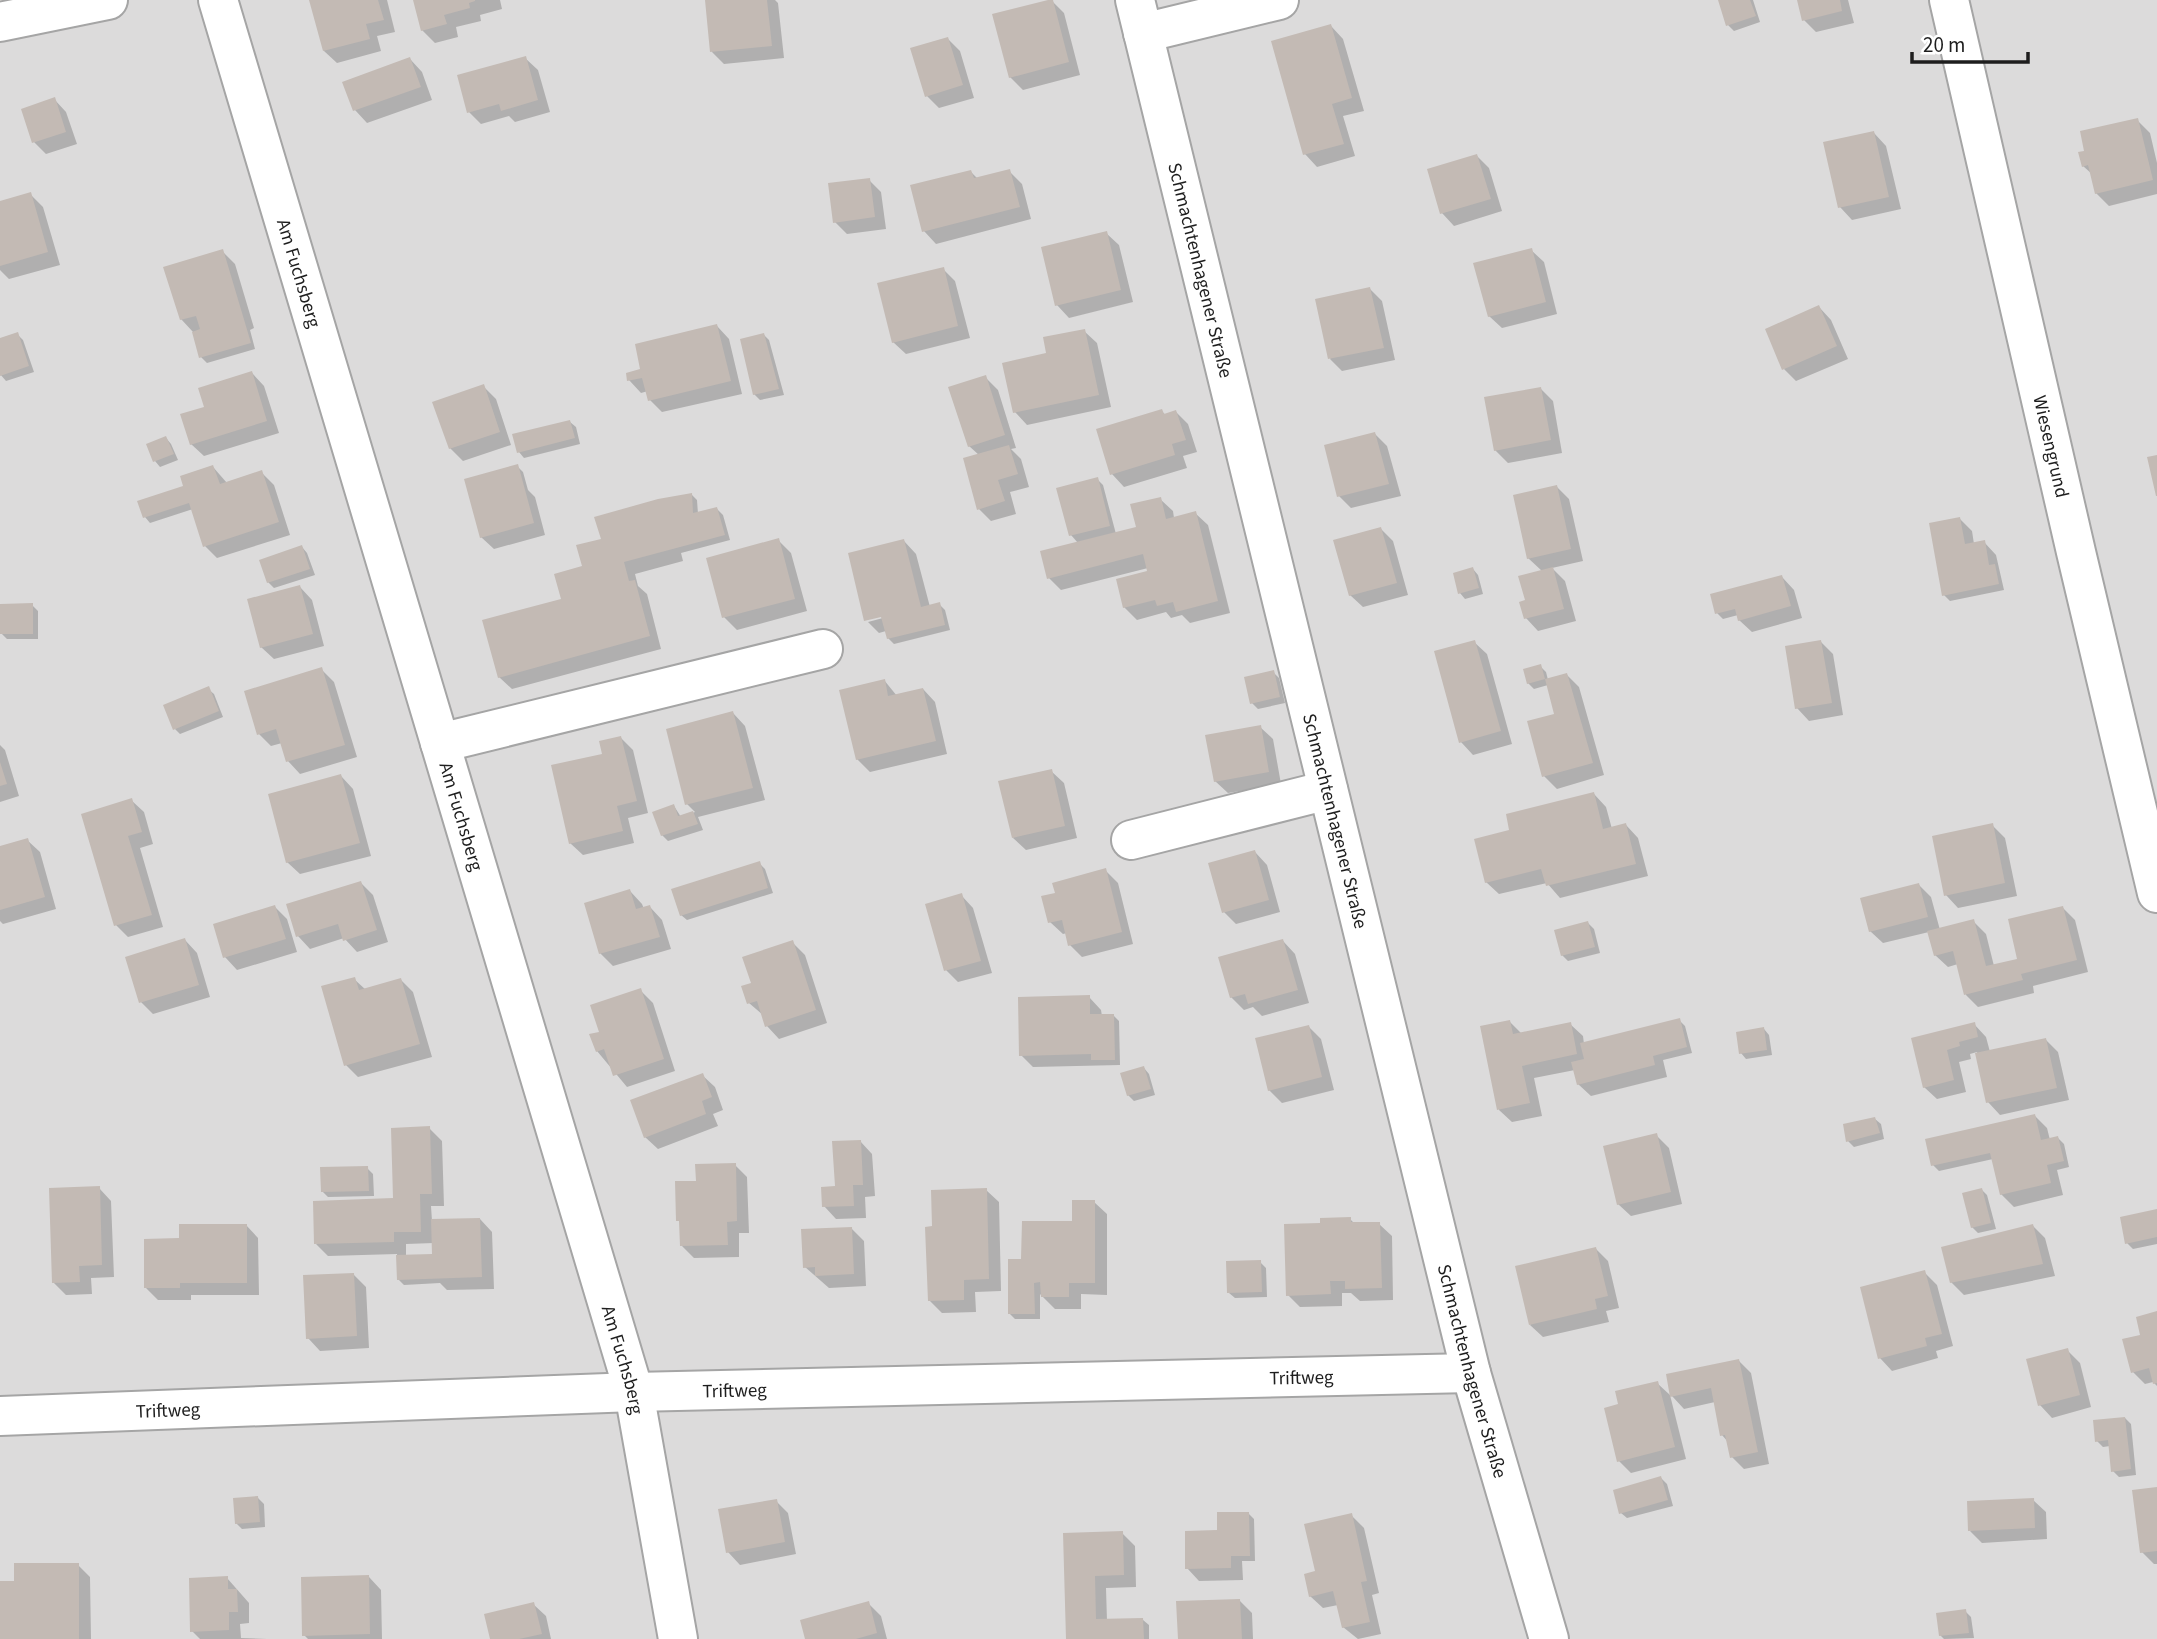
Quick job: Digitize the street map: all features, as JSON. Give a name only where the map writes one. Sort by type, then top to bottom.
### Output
[{"type":"street","points":[[0,22],[108,0]]},
{"type":"street","name":"Am Fuchsberg","points":[[218,0],[634,1392],[678,1639]]},
{"type":"street","points":[[1139,17],[1279,0]]},
{"type":"street","name":"Wiesengrund","points":[[1949,0],[2157,893]]},
{"type":"street","name":"Schmachtenhagener Straße","points":[[1139,17],[1471,1373],[1549,1639]]},
{"type":"street","points":[[440,743],[823,649]]},
{"type":"street","points":[[1131,840],[1328,790]]},
{"type":"street","name":"Triftweg","points":[[0,1416],[634,1392],[1471,1373]]},
{"type":"shaded area","points":[[2157,0],[2157,1639],[0,1639],[0,2]]},
{"type":"building","points":[[309,0],[378,0],[384,20],[366,24],[370,39],[323,51]]},
{"type":"building","points":[[413,0],[475,1],[469,3],[470,8],[444,15],[447,24],[421,31]]},
{"type":"building","points":[[705,0],[767,0],[772,46],[710,52]]},
{"type":"building","points":[[1053,0],[1069,62],[1009,78],[992,14]]},
{"type":"building","points":[[1718,0],[1750,0],[1756,16],[1726,26]]},
{"type":"building","points":[[1797,0],[1840,0],[1842,11],[1802,21]]},
{"type":"building","points":[[1331,24],[1352,98],[1332,104],[1344,144],[1303,155],[1271,41]]},
{"type":"building","points":[[948,37],[963,85],[925,97],[910,48]]},
{"type":"building","points":[[526,56],[538,100],[501,111],[499,104],[467,113],[457,75]]},
{"type":"building","points":[[410,57],[421,87],[353,111],[342,82]]},
{"type":"building","points":[[55,97],[66,132],[32,143],[21,109]]},
{"type":"building","points":[[2138,118],[2153,180],[2095,194],[2088,165],[2082,167],[2078,152],[2084,151],[2080,131]]},
{"type":"building","points":[[1874,131],[1889,197],[1838,208],[1823,142]]},
{"type":"building","points":[[1477,154],[1491,199],[1440,214],[1427,169]]},
{"type":"building","points":[[1010,169],[1020,207],[922,232],[910,185],[971,170],[974,178]]},
{"type":"building","points":[[870,178],[875,217],[833,223],[828,183]]},
{"type":"building","points":[[31,192],[48,252],[0,266],[0,201]]},
{"type":"building","points":[[1107,231],[1121,290],[1055,306],[1041,247]]},
{"type":"building","points":[[1532,248],[1546,302],[1488,317],[1473,263]]},
{"type":"building","points":[[223,249],[251,343],[199,358],[192,332],[200,329],[196,316],[180,320],[163,267]]},
{"type":"building","points":[[944,267],[958,326],[892,343],[877,283]]},
{"type":"building","points":[[1370,287],[1384,348],[1328,359],[1315,299]]},
{"type":"building","points":[[1819,305],[1837,346],[1782,370],[1765,329]]},
{"type":"building","points":[[717,324],[731,381],[648,401],[642,378],[627,381],[626,373],[640,369],[635,344]]},
{"type":"building","points":[[1085,329],[1099,395],[1013,413],[1002,363],[1046,353],[1043,337]]},
{"type":"building","points":[[18,332],[29,366],[0,376],[0,338]]},
{"type":"building","points":[[764,333],[779,389],[753,395],[740,339]]},
{"type":"building","points":[[252,371],[267,421],[190,445],[180,414],[204,407],[198,388]]},
{"type":"building","points":[[986,375],[1005,435],[968,447],[948,387]]},
{"type":"building","points":[[484,384],[500,432],[449,449],[432,402]]},
{"type":"building","points":[[1541,387],[1551,440],[1494,451],[1484,397]]},
{"type":"building","points":[[1162,409],[1164,414],[1176,410],[1186,440],[1172,444],[1175,455],[1110,475],[1096,429]]},
{"type":"building","points":[[570,420],[575,438],[517,453],[512,434]]},
{"type":"building","points":[[1375,432],[1389,484],[1337,497],[1324,445]]},
{"type":"building","points":[[166,436],[174,454],[153,462],[146,444]]},
{"type":"building","points":[[1009,445],[1018,474],[998,480],[1005,501],[977,510],[963,458]]},
{"type":"building","points":[[2157,455],[2157,496],[2156,496],[2147,457]]},
{"type":"building","points":[[518,464],[534,523],[480,538],[464,479]]},
{"type":"building","points":[[213,465],[220,484],[262,470],[279,522],[203,547],[189,503],[143,518],[137,501],[183,486],[180,476]]},
{"type":"building","points":[[1098,477],[1110,526],[1069,536],[1056,488]]},
{"type":"building","points":[[1557,485],[1571,549],[1527,559],[1513,495]]},
{"type":"building","points":[[692,493],[693,513],[717,507],[725,535],[624,562],[629,581],[635,580],[650,636],[498,678],[482,620],[561,599],[554,574],[582,566],[576,545],[601,539],[594,517],[658,499]]},
{"type":"building","points":[[1161,497],[1166,519],[1196,511],[1218,601],[1176,612],[1173,602],[1157,606],[1155,600],[1123,608],[1116,579],[1147,571],[1143,554],[1047,579],[1040,551],[1136,527],[1130,504]]},
{"type":"building","points":[[1960,517],[1965,544],[1985,540],[1989,565],[1995,564],[1999,584],[1942,596],[1929,523]]},
{"type":"building","points":[[1381,527],[1397,583],[1349,596],[1333,540]]},
{"type":"building","points":[[779,538],[795,599],[722,618],[706,558]]},
{"type":"building","points":[[904,539],[921,607],[940,602],[945,625],[887,639],[881,617],[864,621],[848,553]]},
{"type":"building","points":[[302,545],[310,569],[267,583],[259,560]]},
{"type":"building","points":[[1473,567],[1479,588],[1458,594],[1453,573]]},
{"type":"building","points":[[1553,567],[1564,609],[1524,619],[1519,602],[1525,600],[1518,576]]},
{"type":"building","points":[[1782,575],[1791,606],[1738,621],[1735,609],[1715,614],[1710,594]]},
{"type":"building","points":[[300,585],[313,634],[260,648],[247,599]]},
{"type":"building","points":[[33,603],[33,634],[0,634],[0,604]]},
{"type":"building","points":[[1475,640],[1501,731],[1459,743],[1434,651]]},
{"type":"building","points":[[1821,640],[1832,703],[1795,709],[1785,646]]},
{"type":"building","points":[[1541,664],[1545,679],[1527,684],[1523,669]]},
{"type":"building","points":[[322,667],[345,745],[286,762],[276,729],[257,735],[244,691]]},
{"type":"building","points":[[1274,670],[1280,697],[1250,704],[1244,677]]},
{"type":"building","points":[[1567,673],[1593,763],[1542,777],[1527,721],[1554,714],[1545,679]]},
{"type":"building","points":[[885,679],[888,696],[923,688],[936,741],[856,760],[839,690]]},
{"type":"building","points":[[209,686],[219,711],[173,730],[163,705]]},
{"type":"building","points":[[733,711],[753,788],[685,805],[666,729]]},
{"type":"building","points":[[1261,725],[1269,772],[1214,782],[1205,735]]},
{"type":"building","points":[[621,736],[637,801],[617,806],[623,831],[569,844],[551,765],[602,754],[599,741]]},
{"type":"building","points":[[0,762],[7,784],[0,786]]},
{"type":"building","points":[[1052,769],[1065,826],[1012,838],[998,781]]},
{"type":"building","points":[[341,774],[360,843],[286,863],[268,794]]},
{"type":"building","points":[[1594,792],[1603,829],[1626,823],[1636,864],[1546,886],[1541,869],[1485,883],[1474,839],[1509,830],[1506,814]]},
{"type":"building","points":[[132,798],[142,832],[128,836],[152,915],[114,926],[81,814]]},
{"type":"building","points":[[674,804],[678,816],[693,811],[698,824],[661,836],[652,812]]},
{"type":"building","points":[[1993,823],[2005,883],[1944,896],[1932,836]]},
{"type":"building","points":[[28,838],[45,897],[0,910],[0,846]]},
{"type":"building","points":[[1255,850],[1269,900],[1222,913],[1208,863]]},
{"type":"building","points":[[760,861],[768,888],[680,916],[671,889]]},
{"type":"building","points":[[1106,868],[1122,932],[1068,946],[1062,920],[1048,923],[1041,896],[1055,893],[1052,883]]},
{"type":"building","points":[[361,881],[377,930],[343,941],[338,924],[296,937],[286,904]]},
{"type":"building","points":[[1919,883],[1928,917],[1869,932],[1860,898]]},
{"type":"building","points":[[630,889],[636,909],[650,905],[660,937],[599,954],[584,903]]},
{"type":"building","points":[[962,893],[981,961],[944,971],[925,904]]},
{"type":"building","points":[[275,905],[286,939],[223,958],[213,924]]},
{"type":"building","points":[[2063,906],[2077,960],[2021,974],[2023,980],[1964,995],[1953,951],[1934,956],[1927,931],[1974,919],[1986,966],[2017,959],[2008,919]]},
{"type":"building","points":[[1588,921],[1595,947],[1561,956],[1554,930]]},
{"type":"building","points":[[185,938],[199,985],[139,1003],[125,957]]},
{"type":"building","points":[[1283,939],[1298,990],[1248,1004],[1245,994],[1230,998],[1218,957]]},
{"type":"building","points":[[793,940],[816,1010],[765,1027],[757,1001],[747,1004],[741,986],[751,983],[742,957]]},
{"type":"building","points":[[355,977],[359,990],[401,978],[420,1044],[344,1066],[321,986]]},
{"type":"building","points":[[641,988],[664,1059],[613,1076],[604,1049],[596,1052],[589,1034],[599,1032],[590,1005]]},
{"type":"building","points":[[1090,995],[1090,1014],[1114,1014],[1115,1060],[1091,1060],[1091,1054],[1019,1056],[1018,997]]},
{"type":"building","points":[[1680,1018],[1687,1047],[1653,1056],[1655,1065],[1577,1085],[1571,1062],[1584,1059],[1580,1043]]},
{"type":"building","points":[[1510,1020],[1513,1034],[1571,1022],[1577,1054],[1522,1066],[1530,1103],[1497,1110],[1480,1026]]},
{"type":"building","points":[[1975,1022],[1978,1037],[1959,1042],[1960,1046],[1947,1050],[1954,1080],[1923,1088],[1911,1038]]},
{"type":"building","points":[[1309,1025],[1322,1077],[1268,1091],[1255,1038]]},
{"type":"building","points":[[1764,1027],[1767,1050],[1739,1054],[1736,1032]]},
{"type":"building","points":[[2046,1038],[2057,1088],[1986,1103],[1975,1053]]},
{"type":"building","points":[[1144,1066],[1151,1089],[1127,1096],[1120,1073]]},
{"type":"building","points":[[703,1073],[712,1097],[702,1101],[706,1114],[644,1138],[630,1100]]},
{"type":"building","points":[[2035,1114],[2041,1140],[2058,1136],[2064,1161],[2047,1165],[2051,1183],[2000,1195],[1990,1153],[1931,1166],[1925,1139]]},
{"type":"building","points":[[1875,1117],[1880,1133],[1846,1142],[1843,1124]]},
{"type":"building","points":[[430,1126],[432,1194],[420,1194],[421,1232],[394,1232],[394,1242],[314,1244],[313,1201],[393,1198],[391,1128]]},
{"type":"building","points":[[1657,1133],[1671,1192],[1617,1205],[1603,1146]]},
{"type":"building","points":[[861,1140],[863,1185],[853,1185],[854,1206],[822,1207],[821,1187],[835,1186],[832,1141]]},
{"type":"building","points":[[736,1163],[737,1221],[727,1222],[728,1245],[680,1246],[675,1181],[696,1181],[695,1164]]},
{"type":"building","points":[[368,1166],[369,1191],[321,1192],[320,1167]]},
{"type":"building","points":[[100,1186],[102,1265],[79,1266],[80,1282],[52,1283],[49,1188]]},
{"type":"building","points":[[987,1188],[989,1279],[964,1280],[964,1300],[928,1301],[925,1227],[932,1226],[931,1190]]},
{"type":"building","points":[[1982,1188],[1991,1223],[1971,1228],[1962,1193]]},
{"type":"building","points":[[1072,1200],[1095,1200],[1095,1283],[1069,1283],[1069,1297],[1041,1297],[1040,1282],[1034,1283],[1035,1314],[1008,1314],[1008,1259],[1021,1259],[1022,1221],[1072,1221]]},
{"type":"building","points":[[2157,1209],[2157,1237],[2125,1244],[2120,1217]]},
{"type":"building","points":[[1351,1217],[1351,1222],[1380,1222],[1382,1288],[1345,1289],[1345,1281],[1330,1281],[1331,1294],[1286,1296],[1284,1224],[1320,1223],[1320,1218]]},
{"type":"building","points":[[480,1218],[482,1277],[397,1280],[396,1255],[432,1254],[431,1219]]},
{"type":"building","points":[[179,1224],[247,1224],[247,1283],[180,1283],[180,1288],[144,1288],[144,1239],[179,1238]]},
{"type":"building","points":[[2033,1224],[2043,1264],[1950,1283],[1941,1247]]},
{"type":"building","points":[[852,1227],[854,1274],[815,1276],[815,1267],[803,1268],[801,1229]]},
{"type":"building","points":[[1596,1247],[1608,1296],[1595,1299],[1597,1309],[1529,1325],[1515,1266]]},
{"type":"building","points":[[1261,1260],[1262,1292],[1227,1293],[1226,1261]]},
{"type":"building","points":[[1925,1270],[1942,1334],[1925,1338],[1927,1346],[1878,1359],[1860,1287]]},
{"type":"building","points":[[354,1273],[357,1336],[306,1339],[303,1275]]},
{"type":"building","points":[[2157,1311],[2157,1383],[2153,1384],[2149,1368],[2131,1373],[2122,1339],[2140,1335],[2136,1317]]},
{"type":"building","points":[[2068,1348],[2080,1395],[2038,1406],[2026,1359]]},
{"type":"building","points":[[1739,1359],[1758,1452],[1730,1458],[1725,1435],[1720,1436],[1711,1388],[1670,1397],[1666,1374]]},
{"type":"building","points":[[1658,1381],[1675,1447],[1617,1462],[1604,1408],[1618,1404],[1615,1391]]},
{"type":"building","points":[[2125,1417],[2131,1469],[2111,1472],[2108,1440],[2095,1442],[2093,1420]]},
{"type":"building","points":[[1661,1476],[1668,1500],[1619,1514],[1613,1490]]},
{"type":"building","points":[[2157,1487],[2157,1551],[2140,1553],[2132,1490]]},
{"type":"building","points":[[258,1496],[260,1522],[235,1524],[233,1498]]},
{"type":"building","points":[[2034,1498],[2035,1528],[1968,1531],[1967,1501]]},
{"type":"building","points":[[777,1499],[785,1542],[726,1553],[718,1509]]},
{"type":"building","points":[[1217,1512],[1249,1512],[1250,1556],[1231,1556],[1231,1568],[1185,1569],[1185,1531],[1217,1530]]},
{"type":"building","points":[[1352,1513],[1367,1581],[1361,1582],[1370,1622],[1342,1628],[1333,1591],[1309,1597],[1304,1574],[1315,1571],[1304,1524]]},
{"type":"building","points":[[1123,1531],[1124,1575],[1095,1576],[1096,1619],[1143,1618],[1144,1639],[1066,1639],[1063,1533]]},
{"type":"building","points":[[14,1563],[79,1563],[79,1639],[0,1639],[0,1581],[14,1581]]},
{"type":"building","points":[[369,1575],[370,1634],[302,1636],[301,1577]]},
{"type":"building","points":[[228,1576],[228,1589],[237,1589],[238,1612],[229,1612],[229,1630],[190,1632],[189,1578]]},
{"type":"building","points":[[1240,1599],[1242,1639],[1178,1639],[1176,1601]]},
{"type":"building","points":[[869,1601],[877,1633],[856,1639],[805,1639],[800,1620]]},
{"type":"building","points":[[534,1602],[542,1634],[519,1639],[490,1639],[484,1614]]},
{"type":"building","points":[[1966,1609],[1969,1633],[1939,1636],[1936,1613]]}]
